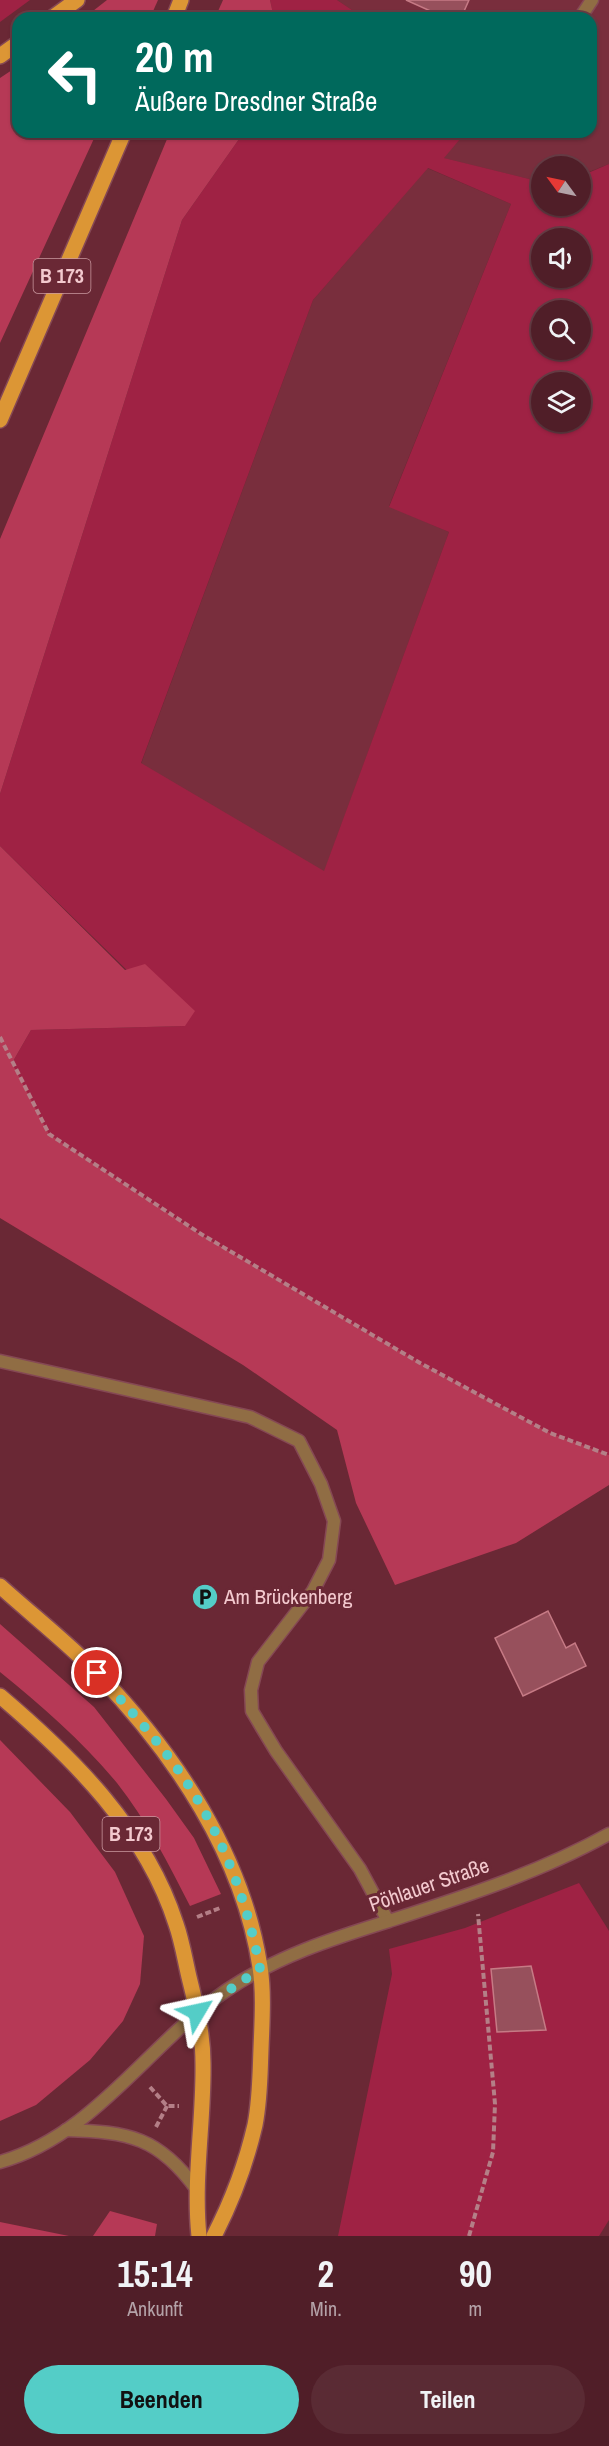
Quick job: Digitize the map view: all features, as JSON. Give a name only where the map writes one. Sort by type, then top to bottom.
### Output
[{"type":"main road","points":[[60,12],[77,0]]},
{"type":"main road","name":"B 173","points":[[0,420],[121,138]]},
{"type":"main road","points":[[0,1586],[97,1673],[144,1726],[187,1783],[213,1828],[243,1899],[253,1931],[260,1969],[262,2032],[259,2095],[255,2125],[244,2166],[214,2236]]},
{"type":"main road","name":"B 173","points":[[0,1696],[50,1738],[93,1783],[129,1830],[151,1869],[177,1925],[197,2012],[203,2060],[203,2106],[197,2190],[200,2236]]},
{"type":"street","points":[[0,1361],[250,1417],[299,1441],[321,1484],[334,1521],[329,1560],[313,1591],[258,1662],[251,1690],[252,1711],[276,1751],[360,1869],[388,1921]]},
{"type":"street","name":"Pöhlauer Straße","points":[[0,2162],[42,2146],[66,2130],[95,2107],[197,2012],[260,1969],[331,1938],[476,1891],[577,1851],[609,1834]]},
{"type":"street","points":[[66,2130],[104,2131],[130,2135],[168,2155],[197,2190]]},
{"type":"path","points":[[0,1037],[49,1134],[201,1234],[420,1363],[550,1433],[609,1455]]},
{"type":"path","points":[[469,2236],[493,2152],[495,2104],[476,1891]]},
{"type":"path","points":[[177,1925],[243,1899]]},
{"type":"shaded area","points":[[0,0],[30,0],[12,12],[0,22]]},
{"type":"shaded area","points":[[107,0],[158,0],[153,12],[92,12]]},
{"type":"shaded area","points":[[223,0],[270,0],[273,12],[218,12]]},
{"type":"shaded area","points":[[270,0],[337,0],[355,12],[273,12]]},
{"type":"shaded area","points":[[337,0],[609,0],[609,164],[591,171],[591,156],[531,156],[531,180],[443,158],[461,138],[597,138],[597,12],[355,12]]},
{"type":"shaded area","points":[[12,70],[12,138],[94,138],[0,343],[0,78]]},
{"type":"shaded area","points":[[167,138],[240,138],[182,220],[0,794],[0,539]]},
{"type":"shaded area","points":[[240,138],[461,138],[444,158],[531,180],[531,216],[591,216],[591,172],[609,164],[609,1455],[550,1433],[420,1363],[201,1234],[49,1134],[12,1063],[31,1030],[184,1026],[0,846],[0,794],[182,220]],"holes":[[[428,168],[511,204],[389,507],[449,532],[324,871],[141,763],[313,300]]]},
{"type":"shaded area","points":[[427,168],[511,204],[389,506],[449,532],[324,872],[141,764],[313,300]]},
{"type":"shaded area","points":[[0,846],[125,970],[145,964],[195,1011],[185,1026],[31,1030],[12,1063],[49,1134],[200,1234],[420,1363],[550,1433],[609,1455],[609,1485],[516,1543],[395,1585],[356,1503],[337,1430],[243,1365],[0,1218]]},
{"type":"shaded area","points":[[0,1624],[94,1707],[194,1838],[221,1894],[190,1906],[147,1827],[117,1783],[62,1725],[0,1672]]},
{"type":"shaded area","points":[[0,1740],[70,1812],[115,1872],[144,1936],[140,1984],[123,2021],[90,2060],[36,2105],[0,2121]]},
{"type":"shaded area","points":[[579,1883],[609,1931],[609,2220],[599,2236],[338,2236],[392,1974],[389,1949],[465,1928]]},
{"type":"shaded area","points":[[110,2211],[157,2224],[155,2236],[93,2236]]},
{"type":"shaded area","points":[[0,2222],[69,2236],[0,2236]]},
{"type":"building","points":[[406,0],[469,0],[464,12],[433,12]]},
{"type":"building","points":[[548,1611],[566,1648],[575,1643],[586,1666],[523,1696],[495,1638]]},
{"type":"building","points":[[531,1966],[546,2030],[497,2032],[491,1969]]},
{"type":"place","name":"Am Brückenberg","points":[[205,1597]]},
{"type":"route","points":[[97,1673],[144,1726],[187,1783],[213,1828],[243,1899],[253,1931],[260,1969],[197,2012]]}]
